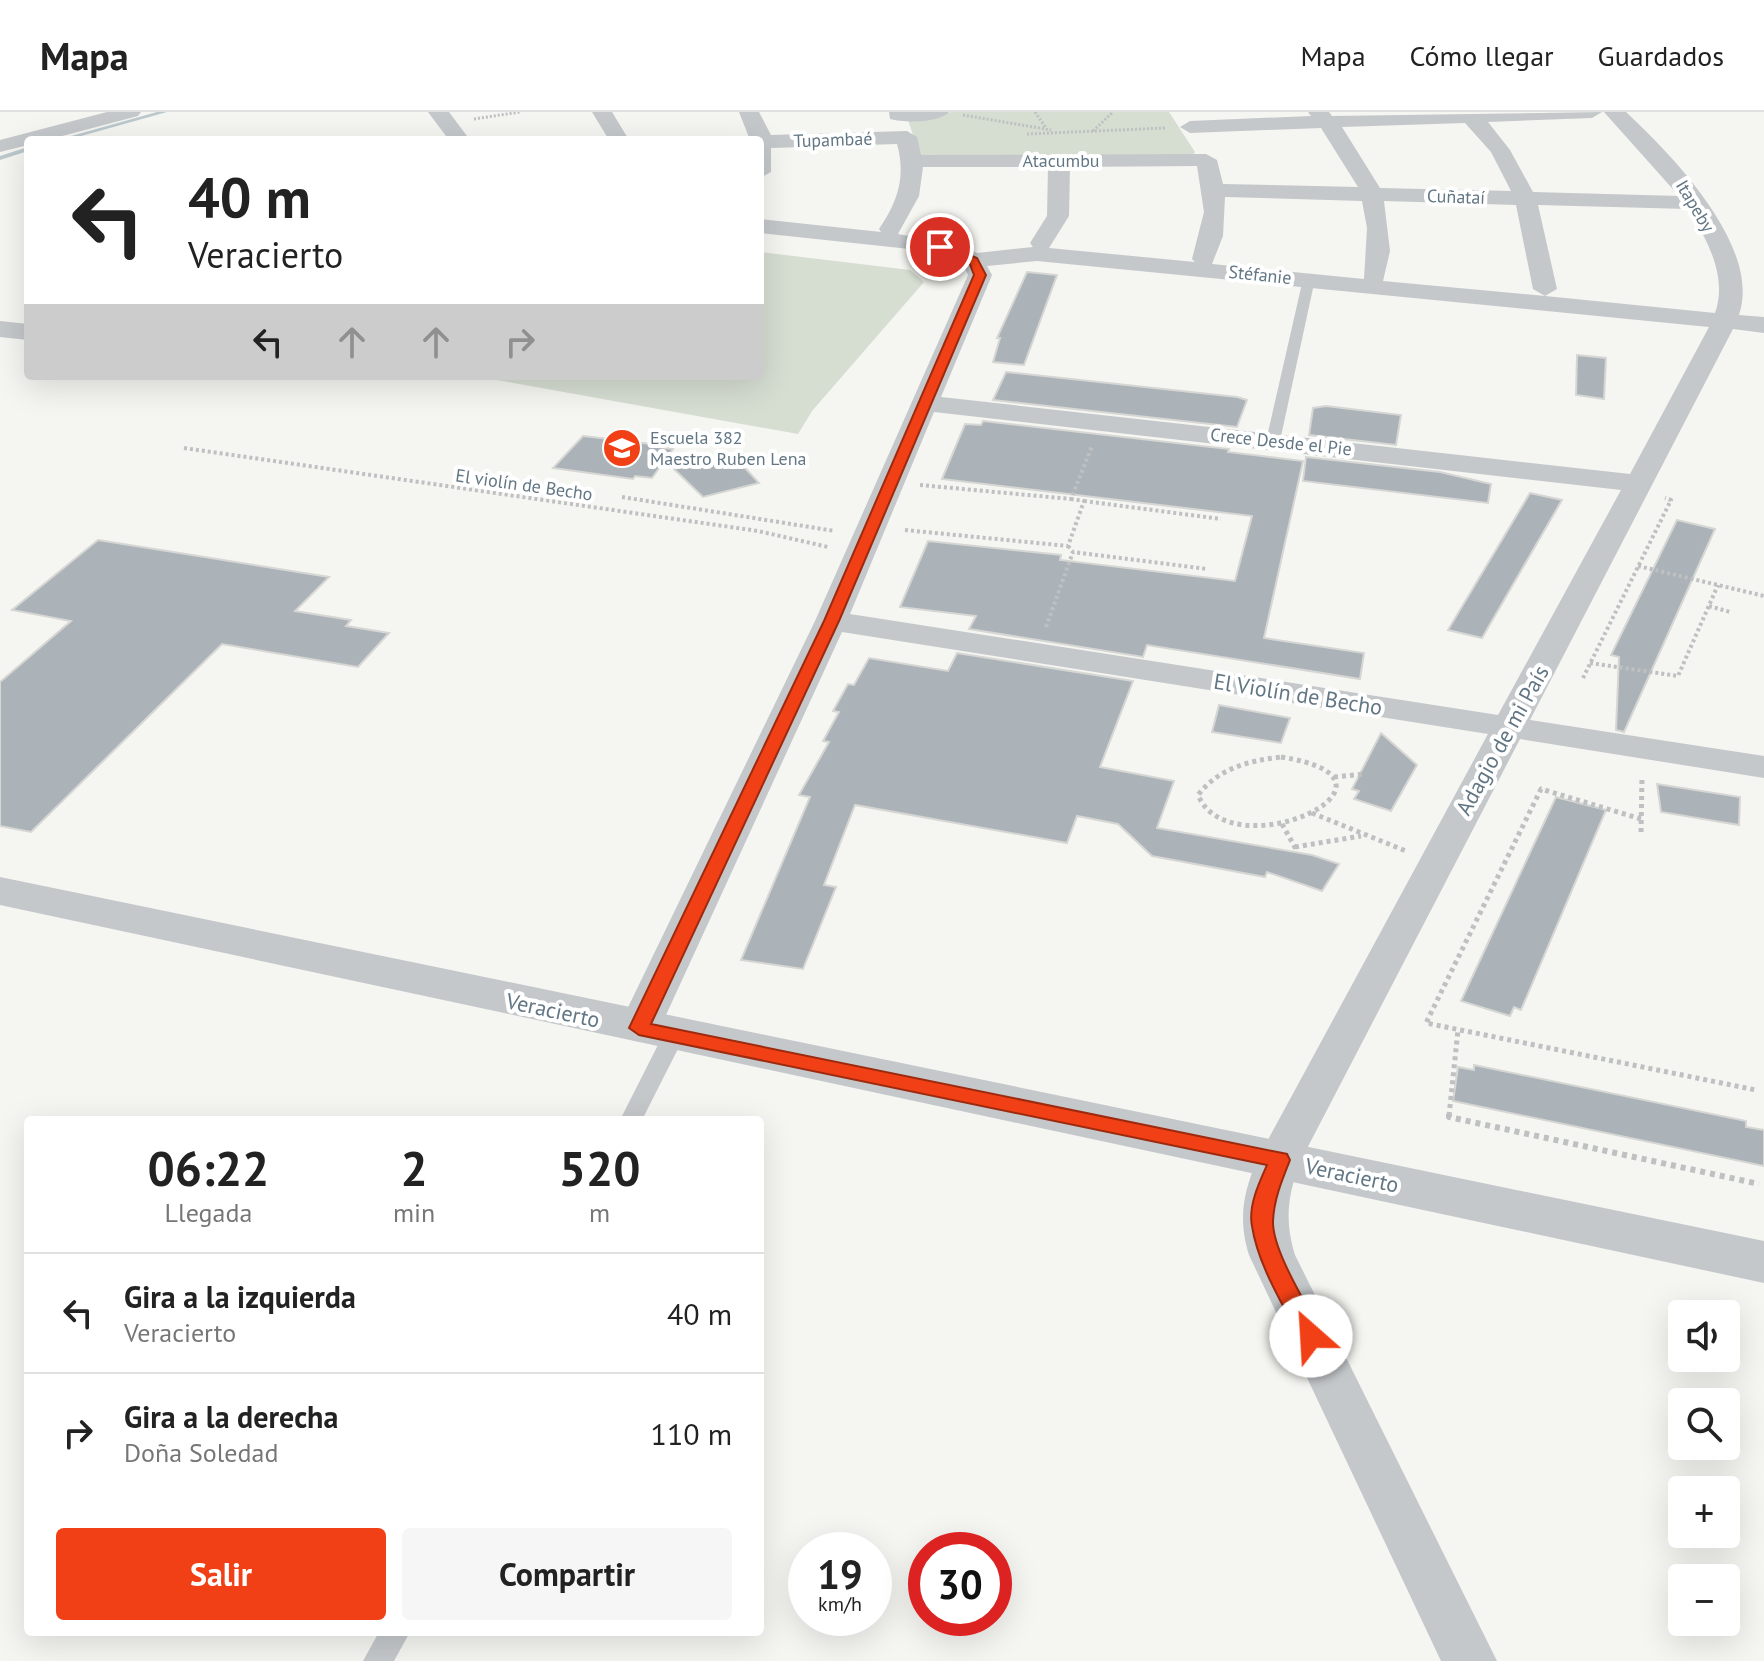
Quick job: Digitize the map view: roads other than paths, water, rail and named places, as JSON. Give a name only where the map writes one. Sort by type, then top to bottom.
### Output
[{"type":"street","points":[[39,136],[131,112]]},
{"type":"street","points":[[602,112],[617,136]]},
{"type":"street","points":[[749,112],[759,136]]},
{"type":"street","points":[[890,229],[911,194],[915,161],[896,114],[939,112]]},
{"type":"street","points":[[1204,259],[1211,237],[1216,190],[1206,160],[1184,120],[1592,112]]},
{"type":"street","name":"Itapeby","points":[[1614,112],[1654,149],[1696,203],[1728,270],[1733,295],[1725,321]]},
{"type":"street","points":[[1468,114],[1504,156],[1527,199],[1540,244],[1545,289]]},
{"type":"street","points":[[1322,117],[1353,154],[1372,195],[1381,246],[1374,276]]},
{"type":"street","name":"Tupambaé","points":[[764,142],[907,137]]},
{"type":"street","points":[[0,146],[24,140]]},
{"type":"street","name":"Atacumbu","points":[[915,161],[1206,160]]},
{"type":"street","points":[[1042,243],[1058,216],[1059,161]]},
{"type":"street","name":"Cuñataí","points":[[1216,190],[1696,203]]},
{"type":"street","name":"Stéfanie","points":[[764,226],[919,243],[959,252],[973,260],[1037,254],[1764,325]]},
{"type":"street","points":[[657,1032],[980,275],[973,260]]},
{"type":"street","name":"Adagio de mi País","points":[[1469,1661],[1272,1255],[1262,1224],[1266,1191],[1279,1160],[1507,727],[1556,643],[1635,487],[1725,321]]},
{"type":"street","points":[[0,329],[24,332]]},
{"type":"street","name":"Crece Desde el Pie","points":[[924,403],[1273,441],[1635,487]]},
{"type":"street","name":"El Violín de Becho","points":[[831,621],[1764,767]]},
{"type":"street","name":"Veracierto","points":[[0,891],[657,1032],[1764,1262]]},
{"type":"lane","points":[[1273,441],[1309,279]]},
{"type":"lane","points":[[632,1116],[657,1032]]},
{"type":"lane","points":[[378,1661],[393,1636]]},
{"type":"waterway","points":[[75,136],[164,112]]},
{"type":"waterway","points":[[0,158],[24,150]]},
{"type":"place","name":"Escuela 382 Maestro Ruben Lena","points":[[622,448]]}]
